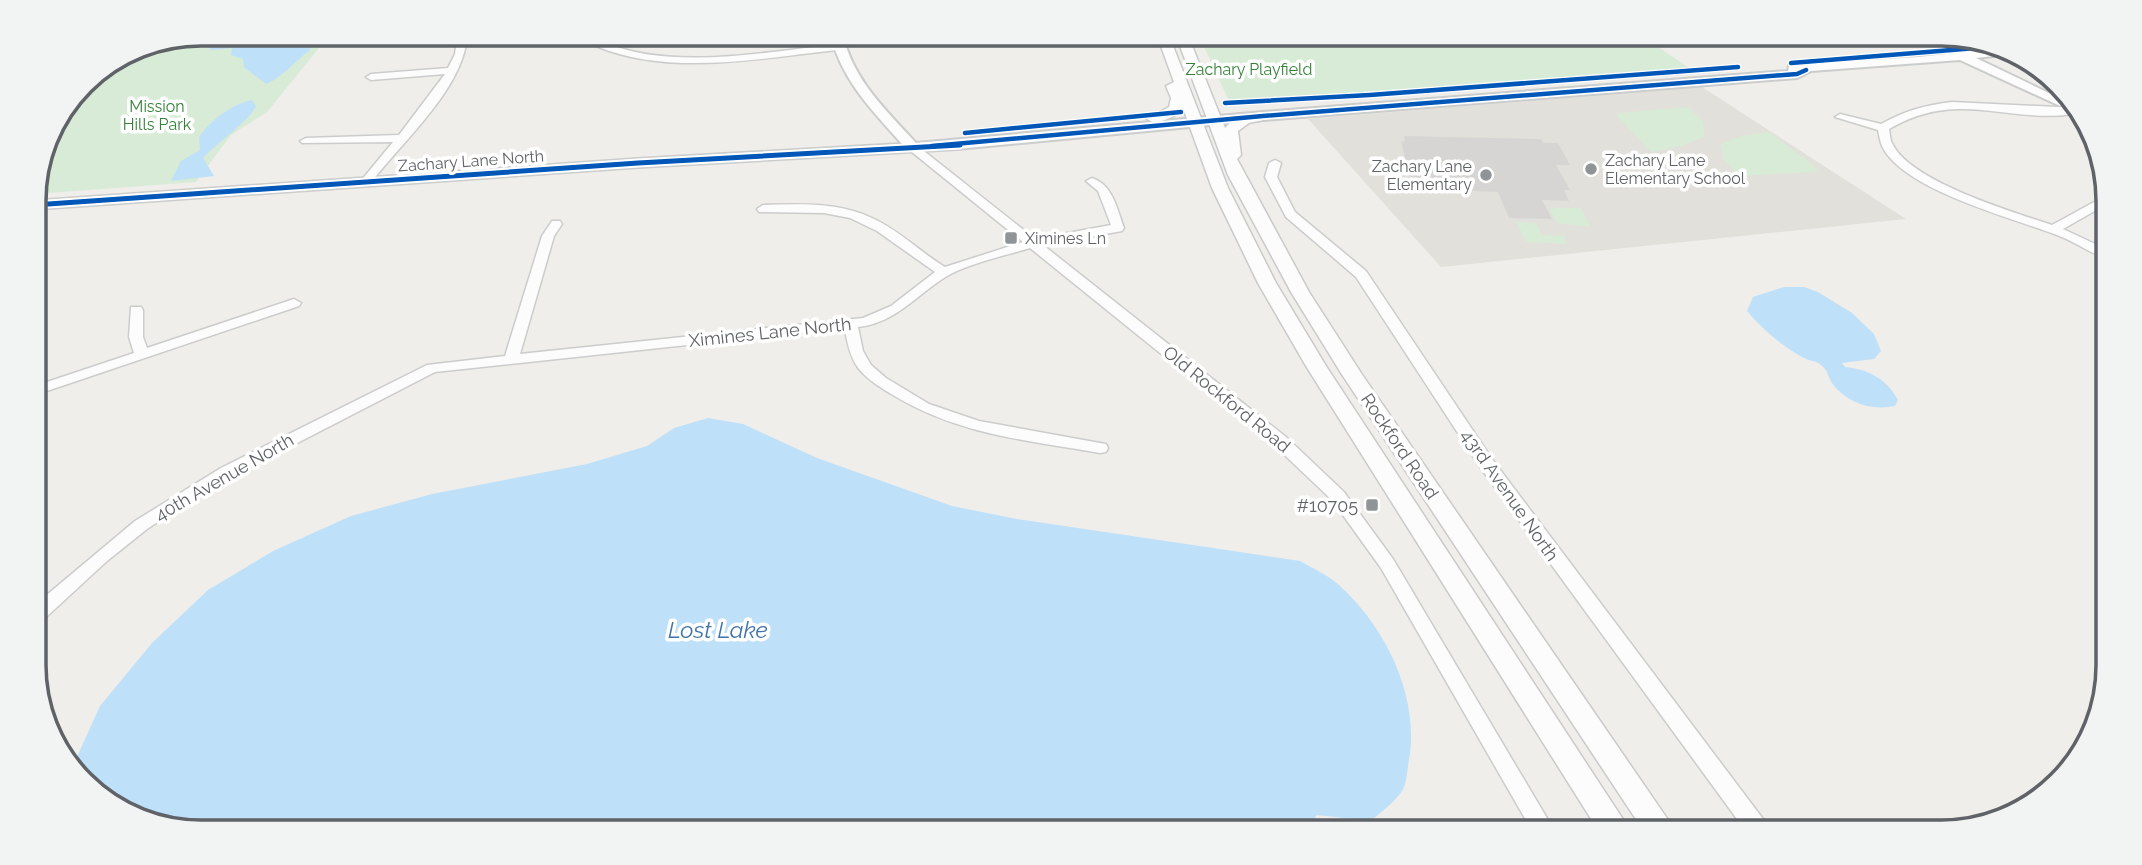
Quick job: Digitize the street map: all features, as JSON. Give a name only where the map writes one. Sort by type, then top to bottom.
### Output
[{"type":"main road","points":[[1154,119],[1171,113],[1178,104],[1162,57],[1166,46]]},
{"type":"main road","name":"Rockford Road","points":[[1168,46],[1203,118],[1279,257],[1351,373],[1653,819]]},
{"type":"main road","name":"Rockford Road","points":[[1185,46],[1233,218],[1290,324],[1608,819]]},
{"type":"main road","points":[[1236,175],[1230,132],[1234,125],[1245,119],[1263,116]]},
{"type":"street","points":[[366,182],[430,103],[451,71],[462,46]]},
{"type":"street","points":[[602,46],[633,55],[706,59],[807,46]]},
{"type":"street","name":"Old Rockford Road","points":[[839,46],[845,64],[867,97],[911,146],[1280,441],[1338,496],[1387,564],[1537,819]]},
{"type":"street","name":"Zachary Lane North","points":[[46,204],[180,192],[911,146],[1677,76],[1787,68],[1806,70],[1989,54]]},
{"type":"street","points":[[1964,57],[2065,106]]},
{"type":"street","name":"Zachary Lane North","points":[[1028,135],[1154,119],[1263,116],[1797,74],[1806,70]]},
{"type":"street","points":[[371,77],[451,71]]},
{"type":"street","points":[[1840,117],[1883,128],[1932,106],[1969,105],[2044,113],[2069,112]]},
{"type":"street","points":[[1883,128],[1883,142],[1888,149],[1928,179],[1971,201],[2054,229],[2096,249]]},
{"type":"street","points":[[306,141],[400,138]]},
{"type":"street","name":"43rd Avenue North","points":[[1275,163],[1271,177],[1290,214],[1361,274],[1424,372],[1533,528],[1749,819]]},
{"type":"street","name":"Ximines Lane North","points":[[432,368],[851,325],[880,317],[896,309],[944,272],[1031,243],[1101,236],[1118,228],[1103,189],[1092,181]]},
{"type":"street","points":[[2054,229],[2096,205]]},
{"type":"street","points":[[763,209],[830,210],[867,220],[944,272]]},
{"type":"street","points":[[512,358],[548,236],[556,225]]},
{"type":"street","points":[[46,387],[294,303]]},
{"type":"street","points":[[136,310],[136,337],[142,355]]},
{"type":"street","points":[[851,325],[856,351],[865,367],[881,381],[924,407],[978,426],[1100,448]]},
{"type":"street","name":"40th Avenue North","points":[[46,606],[141,525],[183,497],[432,368]]},
{"type":"shaded area","name":"Zachary Lane Elementary School","points":[[1702,87],[1906,219],[1441,267],[1308,119]]},
{"type":"green space","name":"Mission Hills Park","points":[[190,46],[319,48],[267,112],[231,135],[196,182],[46,193],[57,141],[72,114],[106,77],[132,61],[170,48]]},
{"type":"green space","name":"Zachary Playfield","points":[[1204,46],[1656,46],[1691,69],[1229,101]]},
{"type":"green space","points":[[1688,107],[1703,122],[1704,137],[1681,146],[1651,152],[1617,116],[1619,113]]},
{"type":"green space","points":[[1769,132],[1818,169],[1815,172],[1740,176],[1724,160],[1721,144],[1741,136]]},
{"type":"green space","points":[[1581,208],[1591,227],[1557,223],[1550,209]]},
{"type":"green space","points":[[1517,222],[1536,223],[1542,235],[1564,236],[1568,244],[1526,242]]},
{"type":"water","points":[[207,46],[309,46],[310,50],[266,84],[244,67],[243,59],[231,55],[232,48],[212,50]]},
{"type":"water","points":[[252,100],[256,106],[253,111],[203,158],[214,176],[171,181],[181,161],[200,150],[199,137],[210,124],[229,109]]},
{"type":"water","points":[[1784,287],[1804,287],[1818,292],[1852,313],[1874,334],[1881,351],[1874,359],[1842,363],[1845,367],[1876,376],[1894,393],[1898,400],[1895,406],[1869,406],[1845,396],[1832,383],[1823,367],[1782,344],[1747,311],[1753,297]]},
{"type":"water","name":"Lost Lake","points":[[708,418],[743,424],[817,458],[952,506],[1017,519],[1300,561],[1332,579],[1357,604],[1385,643],[1396,666],[1404,689],[1411,736],[1404,788],[1373,819],[1317,815],[1313,819],[200,820],[170,817],[132,804],[98,781],[77,757],[100,706],[152,643],[208,590],[273,551],[351,516],[432,494],[587,464],[647,446],[674,428]]},
{"type":"building","name":"Zachary Lane Elementary","points":[[1404,136],[1541,139],[1544,143],[1558,143],[1570,165],[1556,165],[1570,190],[1564,190],[1569,201],[1542,200],[1552,219],[1509,218],[1498,192],[1420,189],[1417,183],[1412,182],[1401,141],[1405,142]]},
{"type":"cycle path","points":[[1791,63],[1973,48]]},
{"type":"cycle path","points":[[1225,103],[1370,95],[1738,67]]},
{"type":"cycle path","points":[[46,204],[638,163],[957,145],[1263,116],[1797,74],[1806,70]]},
{"type":"cycle path","points":[[965,133],[1181,112]]},
{"type":"place","name":"Zachary Lane Elementary School","points":[[1591,169]]},
{"type":"place","name":"Zachary Lane Elementary","points":[[1486,175]]},
{"type":"place","name":"Ximines Ln","points":[[1011,238]]},
{"type":"place","name":"#10705","points":[[1372,505]]}]
